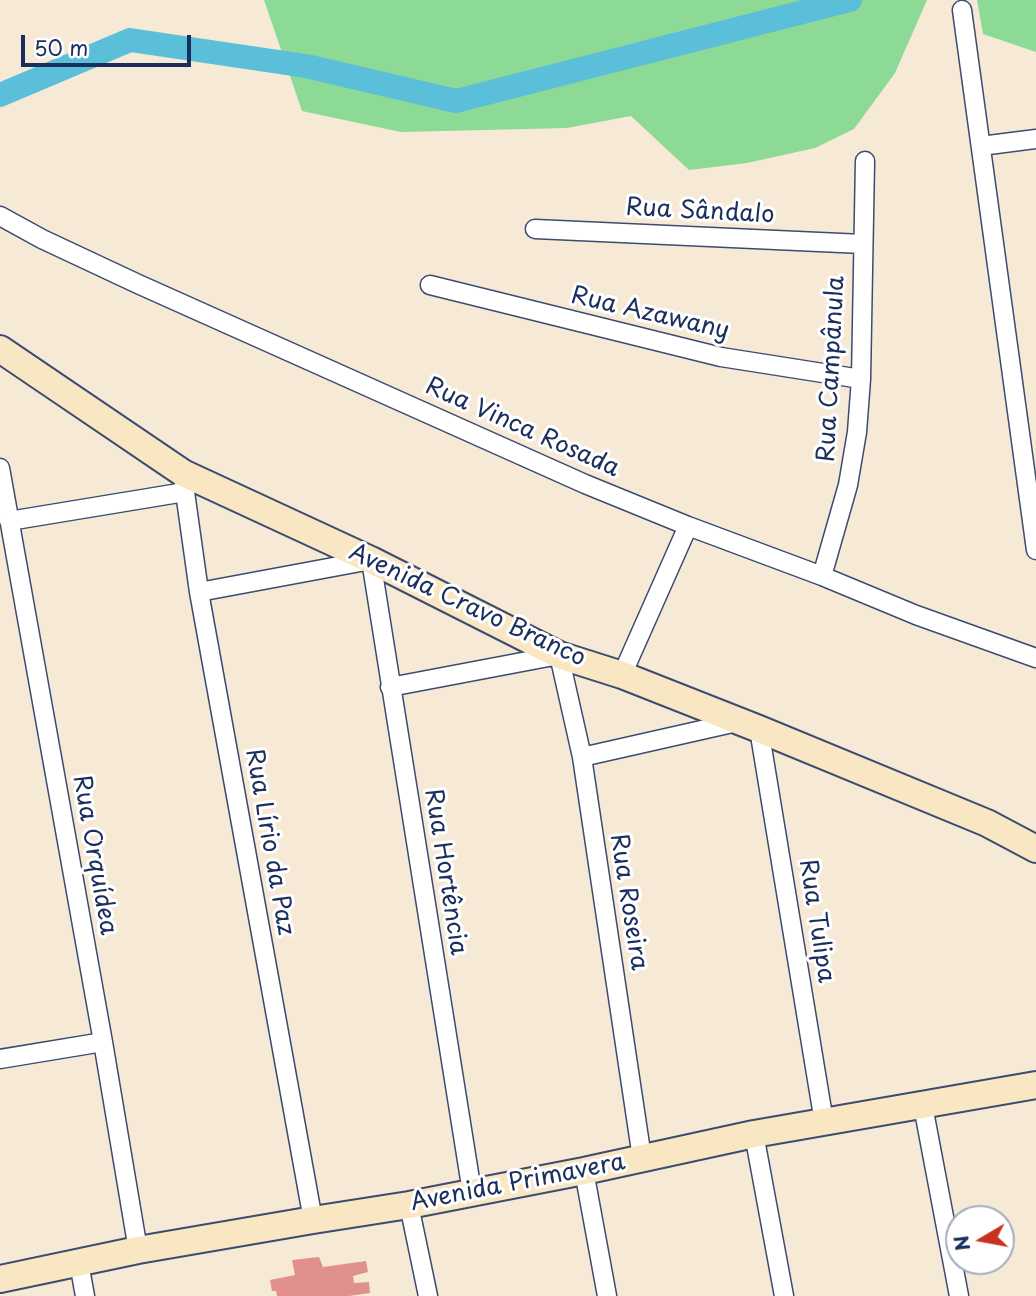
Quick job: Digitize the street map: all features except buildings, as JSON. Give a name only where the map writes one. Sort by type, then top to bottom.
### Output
[{"type":"street","points":[[962,10],[1036,550]]},
{"type":"street","points":[[981,146],[1036,139]]},
{"type":"street","name":"Rua Campânula","points":[[822,576],[848,485],[858,432],[865,161]]},
{"type":"street","name":"Rua Vinca Rosada","points":[[0,216],[42,239],[151,290],[586,484],[916,615],[1036,658]]},
{"type":"street","name":"Rua Sândalo","points":[[535,229],[863,244]]},
{"type":"street","name":"Rua Azawany","points":[[430,285],[721,357],[861,379]]},
{"type":"street","name":"Avenida Cravo Branco","points":[[0,349],[184,482],[371,560],[559,655],[622,675],[748,725],[986,823],[1036,849]]},
{"type":"street","name":"Rua Orquídea","points":[[0,468],[138,1250]]},
{"type":"street","points":[[9,521],[184,482]]},
{"type":"street","name":"Rua Lírio da Paz","points":[[184,482],[199,592],[313,1220]]},
{"type":"street","points":[[622,675],[688,526]]},
{"type":"street","points":[[199,592],[371,560]]},
{"type":"street","name":"Rua Hortência","points":[[371,560],[472,1192]]},
{"type":"street","points":[[390,687],[559,655]]},
{"type":"street","name":"Rua Roseira","points":[[559,655],[582,757],[642,1158]]},
{"type":"street","points":[[582,757],[748,725]]},
{"type":"street","name":"Rua Tulipa","points":[[748,725],[824,1122]]},
{"type":"street","points":[[0,1059],[103,1042]]},
{"type":"street","name":"Avenida Primavera","points":[[0,1279],[138,1250],[409,1205],[754,1134],[1036,1085]]},
{"type":"street","points":[[923,1106],[959,1296]]},
{"type":"street","points":[[754,1134],[784,1296]]},
{"type":"street","points":[[584,1171],[607,1296]]},
{"type":"street","points":[[409,1205],[428,1296]]},
{"type":"street","points":[[79,1264],[85,1296]]},
{"type":"green space","points":[[264,0],[927,0],[895,73],[854,129],[815,148],[747,163],[689,170],[631,116],[567,128],[401,132],[302,111]]},
{"type":"green space","points":[[977,0],[1036,0],[1036,52],[983,34]]},
{"type":"waterway","points":[[0,95],[130,40],[306,66],[456,101],[850,0]]}]
